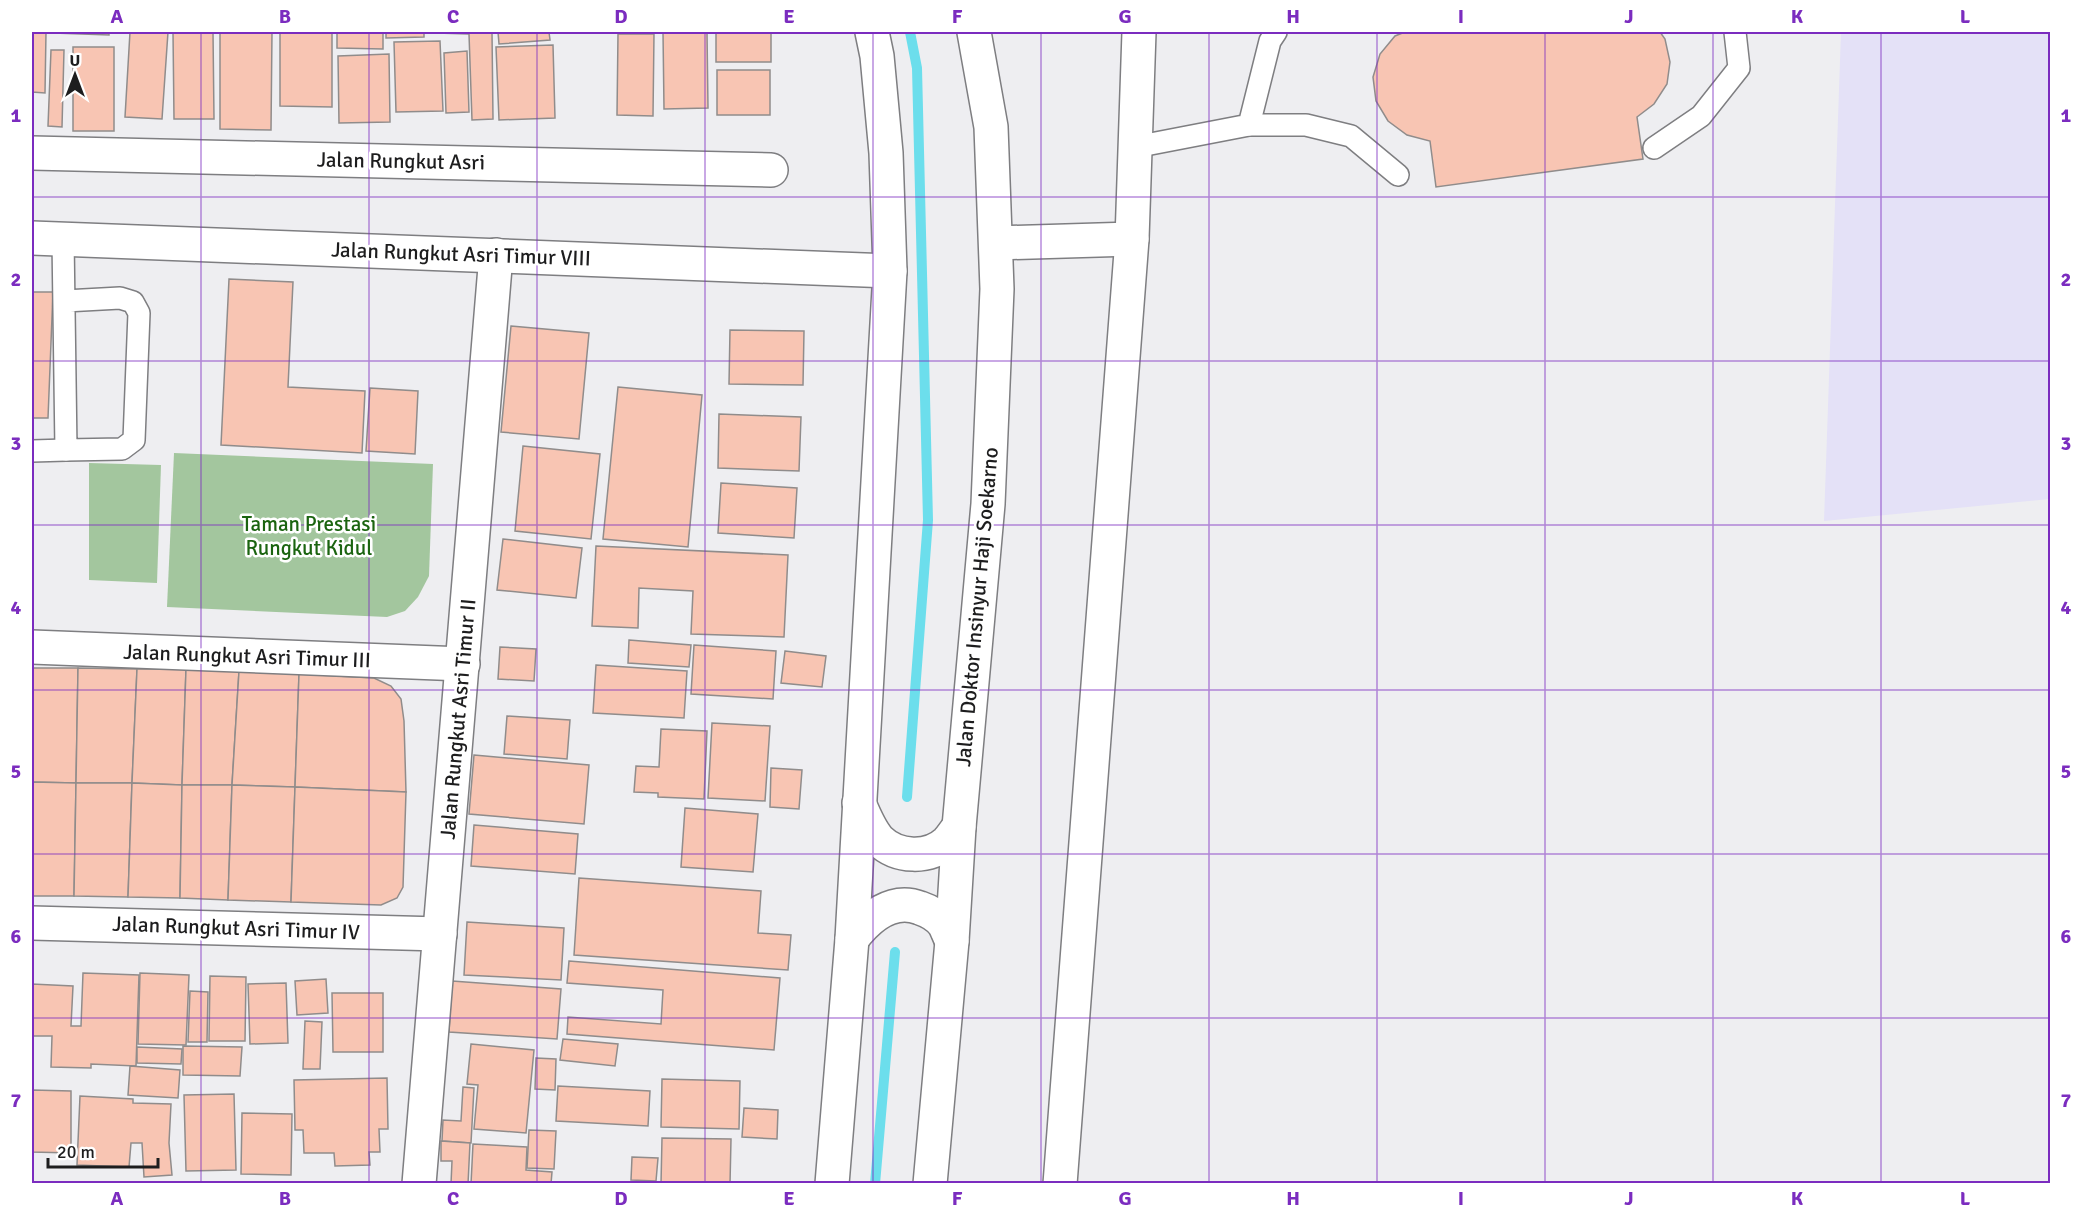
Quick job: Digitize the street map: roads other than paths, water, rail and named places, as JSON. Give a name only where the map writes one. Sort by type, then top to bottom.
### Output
[{"type":"street","points":[[832,1184],[852,939],[890,271],[886,153],[877,56],[872,32]]},
{"type":"street","name":"Jalan Doktor Insinyur Haji Soekarno","points":[[930,1184],[952,941],[958,826],[988,504],[997,289],[991,127],[974,32]]},
{"type":"street","points":[[1060,1184],[1132,239],[1139,32]]},
{"type":"street","name":"Jalan Rungkut Asri","points":[[32,153],[771,170]]},
{"type":"street","name":"Jalan Rungkut Asri Timur VIII","points":[[32,238],[890,271]]},
{"type":"street","points":[[996,243],[1132,239]]},
{"type":"street","name":"Jalan Rungkut Asri Timur II","points":[[419,1184],[496,255]]},
{"type":"street","name":"Jalan Rungkut Asri Timur III","points":[[32,647],[463,664]]},
{"type":"street","points":[[859,803],[879,839],[894,850],[913,854],[931,851],[947,842],[958,826]]},
{"type":"street","points":[[852,939],[877,913],[894,905],[913,905],[930,912],[944,924],[952,941]]},
{"type":"street","name":"Jalan Rungkut Asri Timur IV","points":[[32,923],[440,934]]},
{"type":"lane","points":[[1249,125],[1270,41],[1276,32]]},
{"type":"lane","points":[[1654,148],[1701,116],[1739,68],[1735,32]]},
{"type":"lane","points":[[1135,147],[1249,125],[1306,125],[1351,136],[1398,174]]},
{"type":"lane","points":[[63,239],[66,450]]},
{"type":"lane","points":[[32,451],[122,449],[134,440],[139,313],[132,303],[120,298],[65,301]]},
{"type":"waterway","points":[[907,797],[928,520],[917,68],[910,32]]},
{"type":"waterway","points":[[875,1184],[895,952]]},
{"type":"park label","name":"Taman Prestasi Rungkut Kidul","points":[[309,536]]}]
